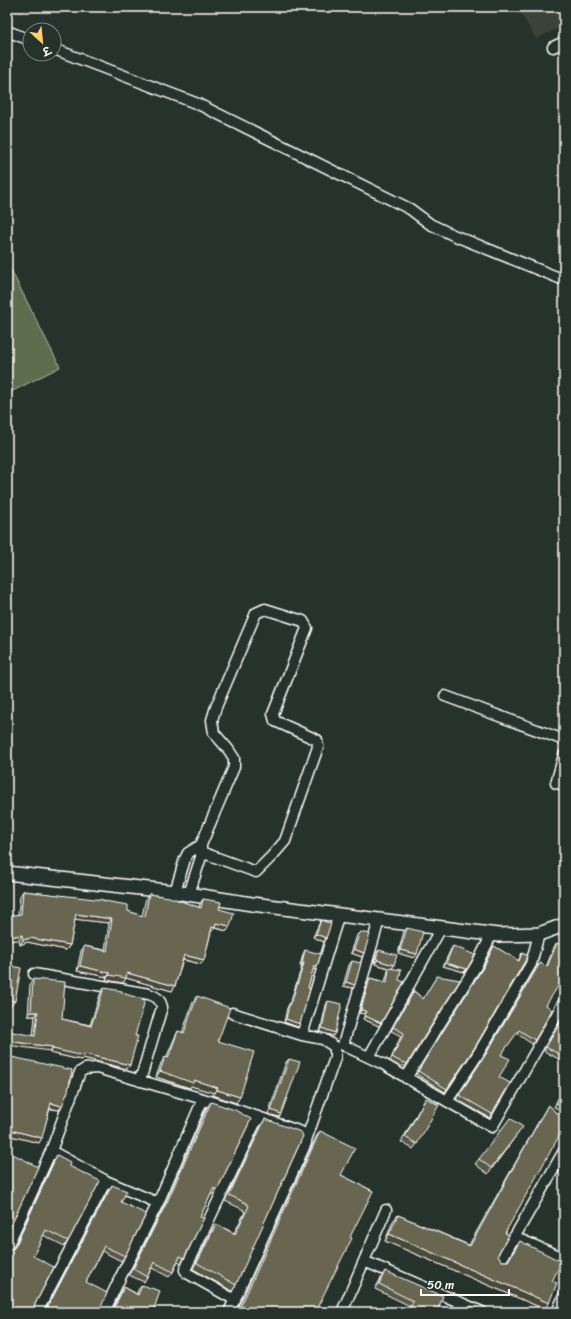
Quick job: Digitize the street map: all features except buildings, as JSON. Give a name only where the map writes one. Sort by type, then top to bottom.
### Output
[{"type":"street","points":[[7,31],[22,37]]},
{"type":"street","points":[[553,47],[564,42]]},
{"type":"street","points":[[62,52],[198,104],[410,209],[430,224],[460,238],[564,280]]},
{"type":"street","points":[[175,892],[188,853],[201,848],[256,872],[285,841],[318,747],[317,740],[275,721],[273,714],[307,628],[303,621],[265,609],[256,613],[216,707],[212,720],[214,732],[234,758],[234,767],[201,848],[201,857],[189,894]]},
{"type":"street","points":[[445,696],[564,740]]},
{"type":"street","points":[[564,755],[556,782],[564,785]]},
{"type":"street","points":[[7,873],[175,892],[252,904],[492,934],[538,934],[564,925]]},
{"type":"street","points":[[302,1035],[338,914]]},
{"type":"street","points":[[379,920],[343,1045],[369,1057],[492,1127],[564,1002]]},
{"type":"street","points":[[369,1057],[441,928]]},
{"type":"street","points":[[406,1078],[476,966],[492,934]]},
{"type":"street","points":[[447,1101],[478,1054],[531,964],[538,934]]},
{"type":"street","points":[[34,974],[149,994],[156,996],[161,1001],[162,1007],[140,1081]]},
{"type":"street","points":[[229,1312],[306,1143],[335,1058],[335,1047],[322,1039],[302,1035],[232,1013]]},
{"type":"street","points":[[7,1247],[51,1151],[80,1072],[86,1068],[97,1068],[203,1099],[258,1117],[301,1132],[306,1140]]},
{"type":"street","points":[[104,1312],[158,1203],[203,1099]]},
{"type":"street","points":[[235,1300],[187,1273],[185,1270],[258,1117]]},
{"type":"street","points":[[51,1151],[106,1181],[158,1203]]},
{"type":"street","points":[[500,1262],[514,1237],[561,1165],[564,1151]]},
{"type":"street","points":[[37,1312],[106,1181]]},
{"type":"street","points":[[342,1312],[386,1210]]},
{"type":"street","points":[[514,1237],[564,1258]]},
{"type":"street","points":[[364,1261],[458,1307],[482,1312]]},
{"type":"street","points":[[557,1312],[564,1296]]},
{"type":"shaded area","points":[[7,7],[35,7],[20,14],[7,9]]},
{"type":"shaded area","points":[[517,7],[564,7],[564,25],[536,39]]},
{"type":"green space","points":[[7,262],[60,367],[7,394]]}]
